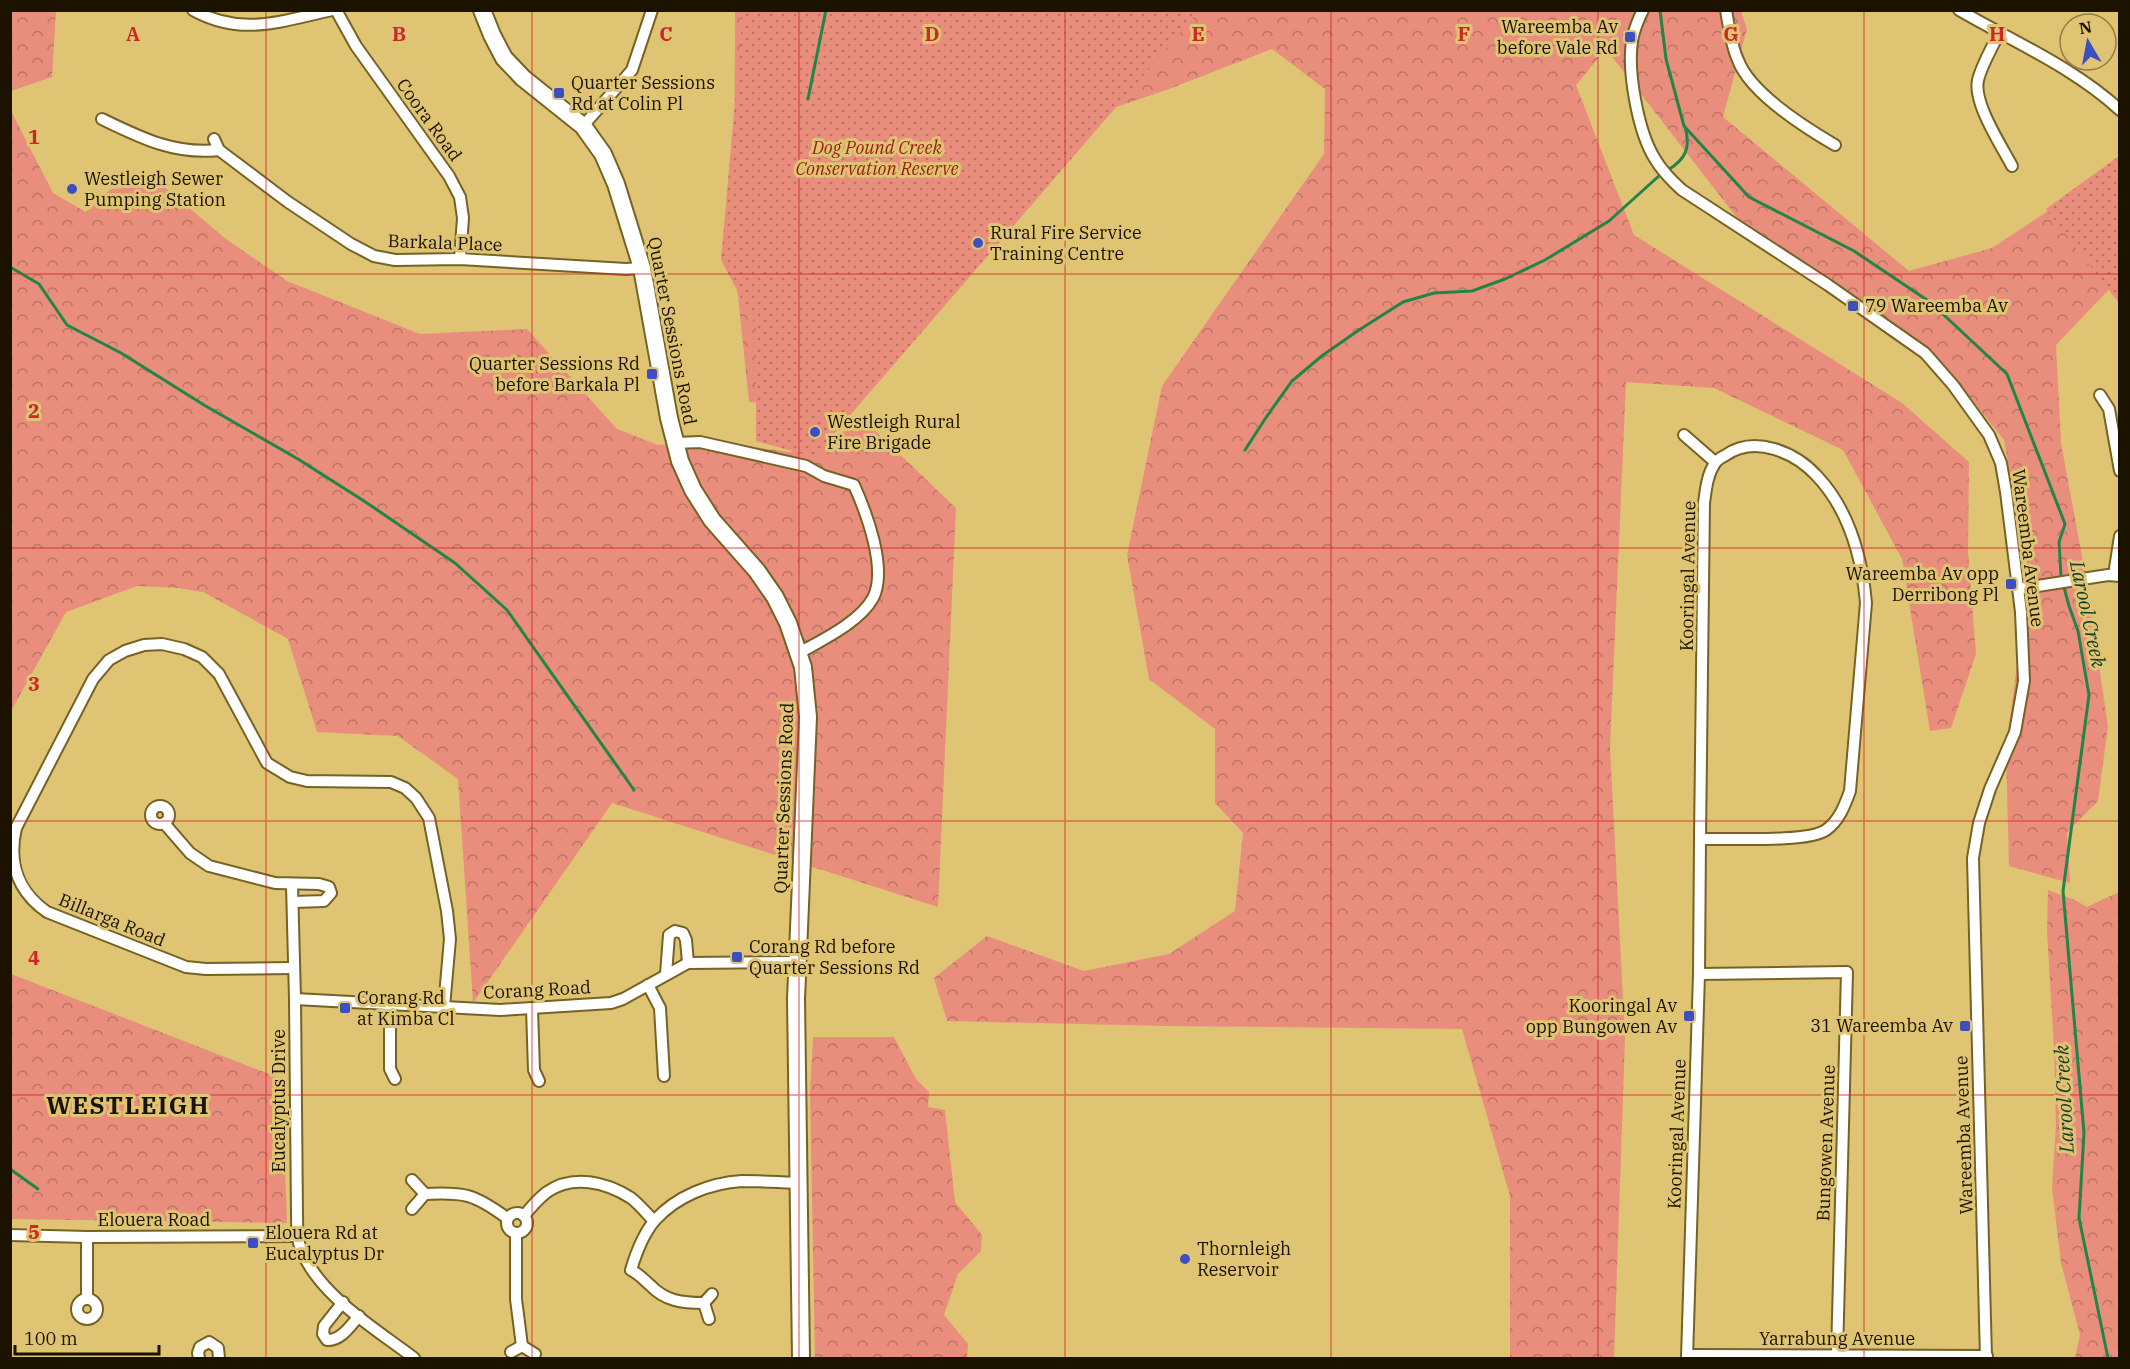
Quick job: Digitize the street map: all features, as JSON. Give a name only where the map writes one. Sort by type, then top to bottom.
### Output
[{"type":"main road","name":"Quarter Sessions Road","points":[[482,10],[504,58],[523,78],[583,126],[595,141],[609,167],[629,222],[642,268],[680,461],[697,497],[712,520],[757,571],[775,597],[799,653],[806,682],[808,717],[796,962],[801,1359]]},
{"type":"street","points":[[193,10],[213,21],[243,26],[270,24],[334,10]]},
{"type":"street","name":"Coora Road","points":[[334,10],[356,46],[449,176],[460,197],[463,218],[460,259]]},
{"type":"street","points":[[583,126],[632,70],[652,10]]},
{"type":"street","name":"Wareemba Avenue","points":[[1643,10],[1632,38],[1632,82],[1643,133],[1654,158],[1667,176],[1682,190],[1828,285],[1925,353],[1953,385],[1989,435],[2001,463],[2018,589],[2024,681],[2015,732],[1986,801],[1979,823],[1973,858],[1986,1357]]},
{"type":"street","points":[[1725,10],[1738,63],[1756,87],[1786,113],[1835,145]]},
{"type":"street","points":[[1959,10],[2082,79],[2120,110]]},
{"type":"street","points":[[1999,33],[1978,81],[1985,113],[2012,166]]},
{"type":"street","points":[[102,119],[131,133],[181,150],[199,152],[219,150]]},
{"type":"street","name":"Barkala Place","points":[[214,139],[219,150],[288,202],[351,244],[374,256],[417,261],[460,259],[642,268]]},
{"type":"street","points":[[2100,395],[2109,409],[2120,471]]},
{"type":"street","points":[[1684,435],[1715,462],[1732,450],[1747,446],[1772,448],[1796,459],[1817,476],[1837,504],[1857,548],[1864,579],[1866,603],[1850,791],[1838,818],[1826,830],[1816,835],[1701,839]]},
{"type":"street","points":[[675,443],[700,442],[806,466],[854,485],[871,532],[878,573],[874,597],[861,612],[833,634],[799,653]]},
{"type":"street","name":"Kooringal Avenue","points":[[1687,1357],[1699,974],[1704,503],[1707,482],[1715,462]]},
{"type":"street","points":[[813,484],[814,471]]},
{"type":"street","points":[[2018,589],[2117,576],[2120,536]]},
{"type":"street","name":"Billarga Road","points":[[294,968],[194,969],[180,965],[47,912],[29,897],[21,885],[12,854],[16,828],[93,679],[109,660],[124,651],[144,645],[162,644],[184,649],[202,657],[219,674],[267,763],[290,777],[307,781],[391,782],[405,788],[416,798],[429,818],[447,911],[450,939],[444,1007]]},
{"type":"street","points":[[164,823],[190,853],[209,866],[275,883],[326,884],[331,893],[324,901],[294,902]]},
{"type":"street","name":"Eucalyptus Drive","points":[[292,885],[298,1236],[304,1257],[316,1277],[359,1316],[414,1359]]},
{"type":"street","points":[[666,974],[669,935],[675,931],[683,933],[686,940],[688,963]]},
{"type":"street","name":"Corang Road","points":[[295,999],[475,1010],[532,1009],[611,1003],[688,963],[796,962]]},
{"type":"street","name":"Bungowen Avenue","points":[[1699,974],[1847,972],[1837,1355]]},
{"type":"street","points":[[648,985],[660,1008],[664,1076]]},
{"type":"street","points":[[390,1005],[390,1069],[395,1079]]},
{"type":"street","points":[[532,1009],[534,1070],[539,1081]]},
{"type":"street","points":[[411,1180],[425,1194]]},
{"type":"street","points":[[704,1303],[676,1302],[668,1299],[650,1286],[641,1275],[631,1270],[637,1252],[654,1221],[672,1205],[692,1193],[716,1185],[741,1181],[798,1183]]},
{"type":"street","points":[[524,1216],[537,1201],[559,1185],[594,1182],[612,1188],[632,1199],[654,1221]]},
{"type":"street","points":[[412,1209],[425,1194],[450,1193],[469,1195],[507,1218]]},
{"type":"street","points":[[507,1218],[517,1212],[527,1221],[522,1232],[516,1234]]},
{"type":"street","points":[[507,1218],[507,1228],[516,1234]]},
{"type":"street","points":[[516,1234],[516,1305],[522,1346]]},
{"type":"street","name":"Elouera Road","points":[[10,1235],[298,1236]]},
{"type":"street","points":[[87,1237],[87,1299]]},
{"type":"street","points":[[704,1303],[712,1294]]},
{"type":"street","points":[[343,1302],[324,1326],[323,1334],[327,1340],[331,1341],[340,1337],[359,1316]]},
{"type":"street","points":[[704,1303],[709,1319]]},
{"type":"street","points":[[199,1359],[200,1347],[209,1342],[218,1348],[219,1359]]},
{"type":"street","points":[[511,1352],[522,1346]]},
{"type":"street","points":[[522,1346],[535,1354]]},
{"type":"street","name":"Yarrabung Avenue","points":[[1687,1357],[1837,1355],[1986,1357]]},
{"type":"green space","name":"Dog Pound Creek Conservation Reserve","points":[[743,10],[1199,11],[814,457],[756,441],[756,326],[721,260]]},
{"type":"green space","points":[[10,11],[56,11],[52,77],[11,91]]},
{"type":"green space","points":[[735,11],[1741,11],[1747,29],[1723,117],[1909,271],[1992,248],[2119,164],[2119,279],[2056,345],[2061,443],[2084,567],[2108,726],[2098,801],[2067,832],[2070,883],[2009,866],[2006,748],[2029,575],[2004,440],[1961,386],[1755,241],[1606,49],[1576,85],[1634,235],[1902,403],[1969,462],[1968,552],[1976,654],[1951,728],[1930,731],[1902,559],[1843,450],[1714,388],[1626,382],[1610,747],[1625,1038],[1614,1358],[1510,1358],[1510,1196],[1462,1029],[947,1021],[934,978],[987,936],[1084,971],[1169,954],[1235,911],[1243,833],[1215,803],[1215,729],[1149,679],[1127,555],[1162,386],[1324,154],[1325,89],[1272,49],[1169,89],[1037,134],[796,405],[749,402],[734,257]]},
{"type":"green space","points":[[11,111],[53,193],[86,212],[111,189],[162,185],[226,239],[287,281],[420,334],[527,329],[617,429],[658,445],[669,444],[680,437],[790,452],[867,423],[956,508],[938,907],[612,803],[473,1003],[458,779],[398,736],[317,732],[288,639],[203,592],[137,586],[66,612],[11,711]]},
{"type":"green space","points":[[2119,156],[2119,303],[2046,209]]},
{"type":"green space","points":[[2048,890],[2087,907],[2119,892],[2119,1358],[2075,1358],[2080,1335],[2061,1263],[2052,1187],[2056,1123],[2047,931]]},
{"type":"green space","points":[[11,974],[282,1079],[287,1223],[11,1219]]},
{"type":"green space","points":[[813,1037],[894,1037],[916,1079],[929,1092],[928,1107],[945,1110],[955,1202],[982,1235],[981,1251],[958,1274],[944,1315],[968,1344],[967,1358],[815,1358],[810,1093]]},
{"type":"waterway","points":[[808,99],[826,10]]},
{"type":"waterway","name":"Larool Creek","points":[[1660,10],[1666,59],[1684,126],[1749,197],[1854,251],[1930,302],[2007,374],[2065,524],[2059,542],[2061,576],[2078,631],[2089,695],[2063,891],[2084,1133],[2079,1218],[2108,1358]]},
{"type":"waterway","points":[[1668,170],[1686,152],[1685,127]]},
{"type":"waterway","points":[[1245,450],[1292,381],[1323,355],[1359,330],[1403,302],[1434,293],[1472,291],[1505,279],[1545,260],[1609,221],[1660,175]]},
{"type":"waterway","points":[[10,267],[39,284],[67,325],[121,353],[204,405],[298,459],[455,563],[507,610],[634,790]]},
{"type":"waterway","points":[[10,1169],[38,1189]]},
{"type":"place","name":"Wareemba Av before Vale Rd","points":[[1630,37]]},
{"type":"place","name":"Quarter Sessions Rd at Colin Pl","points":[[559,93]]},
{"type":"place","name":"Westleigh Sewer Pumping Station","points":[[72,189]]},
{"type":"place","name":"Rural Fire Service Training Centre","points":[[978,243]]},
{"type":"place","name":"79 Wareemba Av","points":[[1853,306]]},
{"type":"place","name":"Quarter Sessions Rd before Barkala Pl","points":[[652,374]]},
{"type":"place","name":"Westleigh Rural Fire Brigade","points":[[815,432]]},
{"type":"place","name":"Wareemba Av opp Derribong Pl","points":[[2011,584]]},
{"type":"place","name":"Corang Rd before Quarter Sessions Rd","points":[[737,957]]},
{"type":"place","name":"Corang Rd at Kimba Cl","points":[[345,1008]]},
{"type":"place","name":"Kooringal Av opp Bungowen Av","points":[[1689,1016]]},
{"type":"place","name":"31 Wareemba Av","points":[[1965,1026]]},
{"type":"place","name":"Elouera Rd at Eucalyptus Dr","points":[[253,1243]]},
{"type":"place","name":"Thornleigh Reservoir","points":[[1185,1259]]},
{"type":"district","name":"WESTLEIGH","points":[[128,1106]]}]
